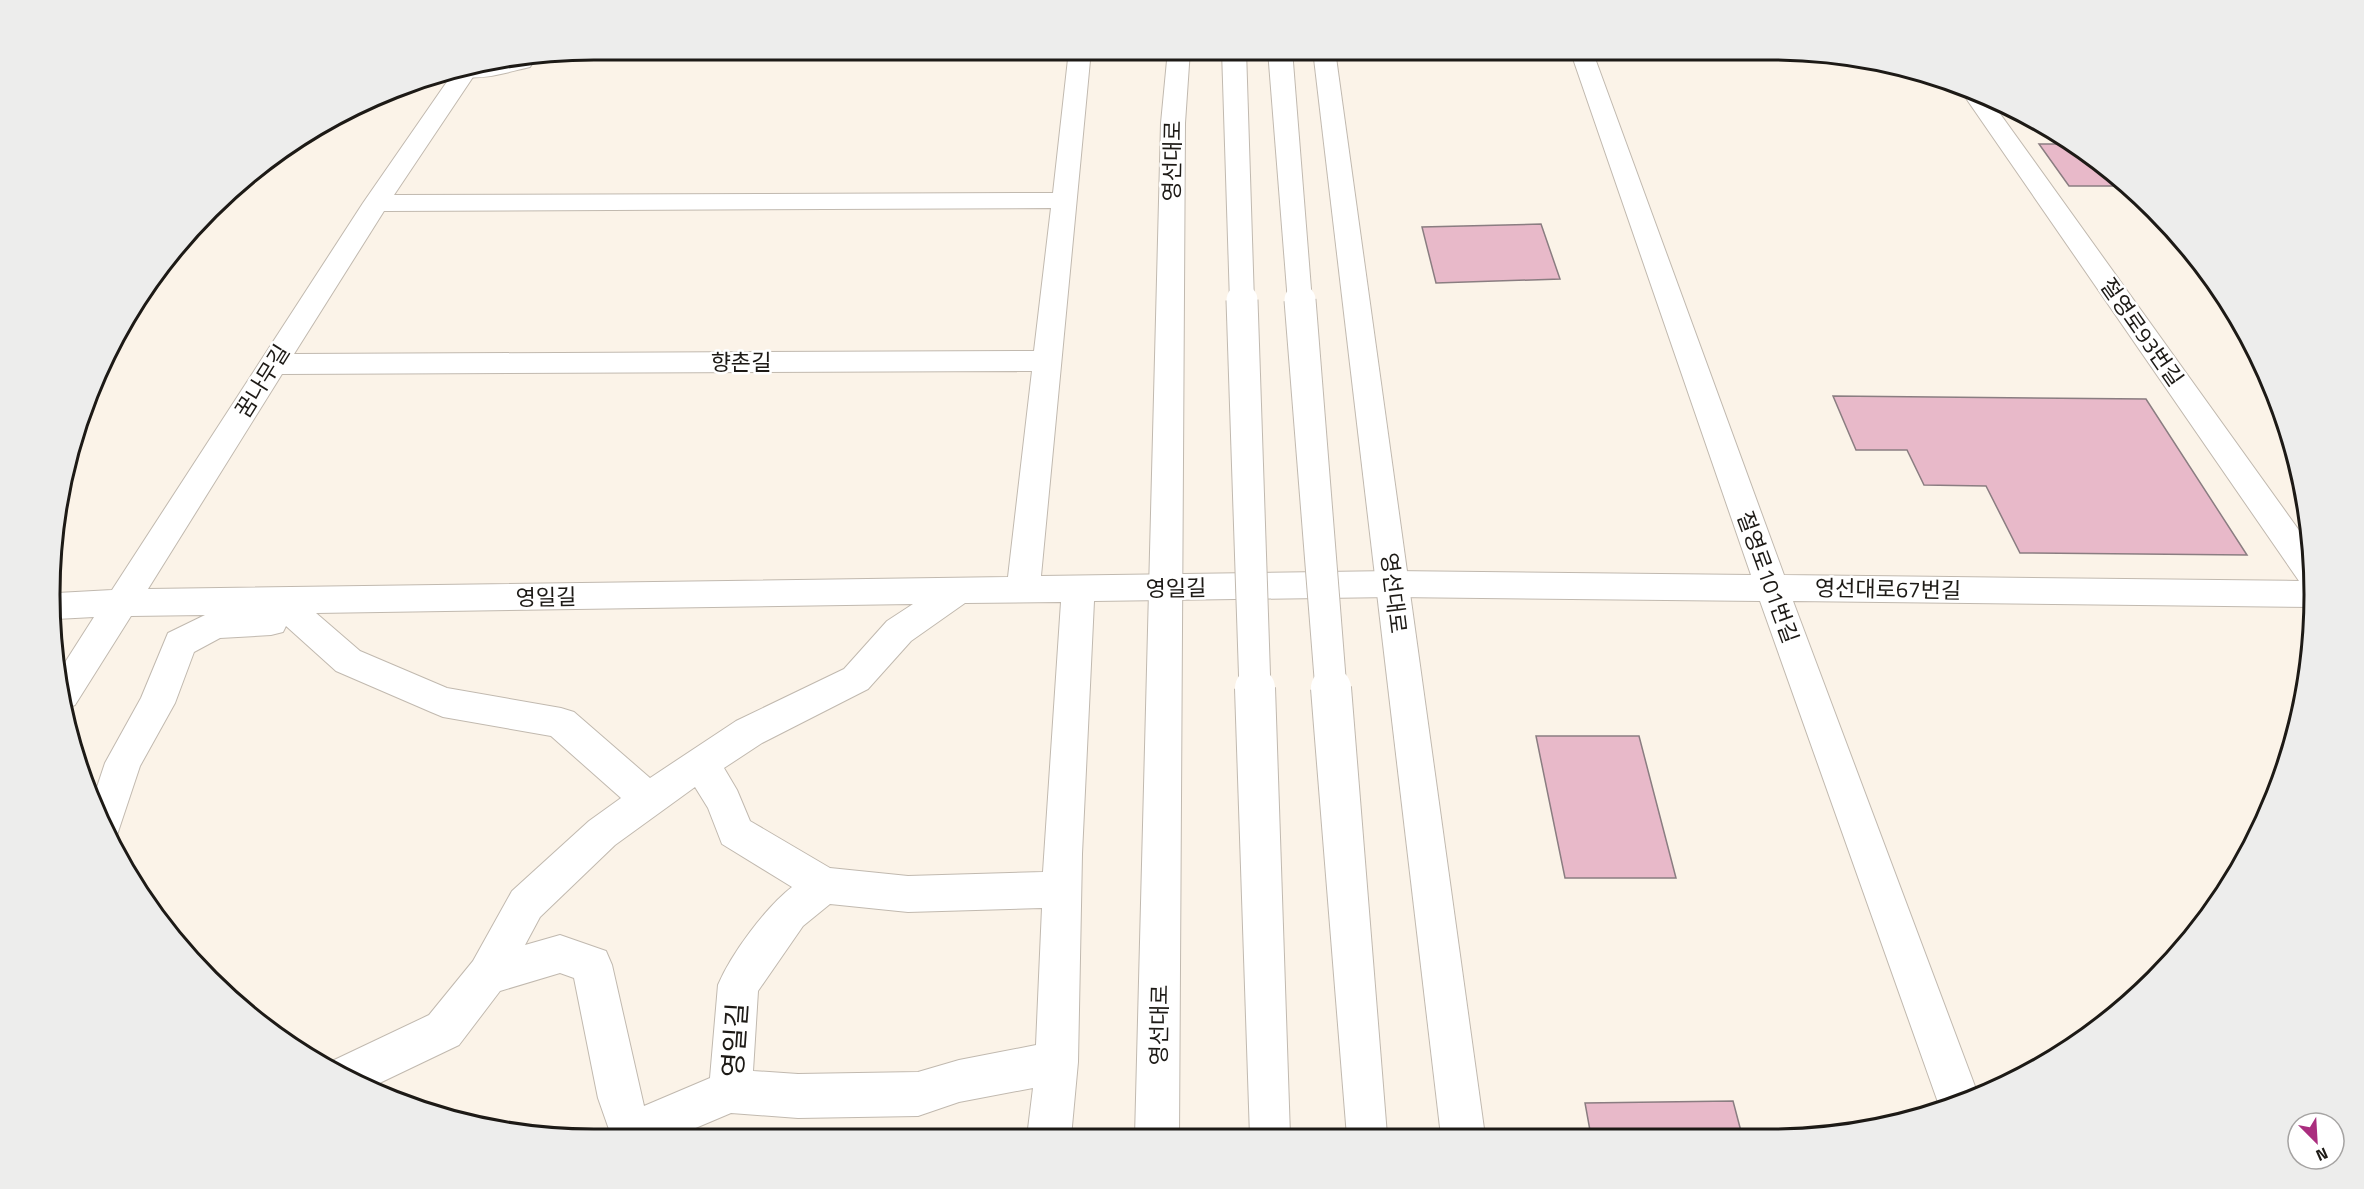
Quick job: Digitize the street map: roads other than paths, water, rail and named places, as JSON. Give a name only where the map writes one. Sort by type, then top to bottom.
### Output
[{"type":"main road","points":[[1023,590],[1079,60]]},
{"type":"main road","name":"영선대로","points":[[1157,1129],[1173,123],[1178,60]]},
{"type":"main road","points":[[1234,60],[1270,1129]]},
{"type":"main road","points":[[1281,60],[1365,1129]]},
{"type":"main road","name":"영선대로","points":[[1325,60],[1462,1129]]},
{"type":"main road","name":"절영로101번길","points":[[1585,60],[1772,588],[1957,1095]]},
{"type":"main road","name":"꿈나무길","points":[[68,687],[376,203],[462,77]]},
{"type":"main road","name":"절영로93번길","points":[[1981,104],[2303,560]]},
{"type":"main road","points":[[376,203],[1064,200]]},
{"type":"main road","name":"향촌길","points":[[273,364],[1047,361]]},
{"type":"main road","name":"영일길","points":[[225,613],[958,591],[1393,584]]},
{"type":"main road","name":"영선대로67번길","points":[[1393,584],[2304,594]]},
{"type":"main road","points":[[1050,1129],[1057,1062],[1062,889],[1078,589]]},
{"type":"main road","points":[[355,1072],[444,1030],[487,975],[526,904],[602,833],[749,732],[856,679],[899,631],[958,591]]},
{"type":"main road","points":[[60,606],[122,603],[225,613]]},
{"type":"main road","points":[[289,611],[348,661],[443,702],[561,723],[649,800]]},
{"type":"main road","points":[[107,813],[123,763],[157,703],[180,643],[225,613]]},
{"type":"main road","points":[[701,764],[724,802],[735,832],[824,885],[908,894],[1062,889]]},
{"type":"main road","name":"영일길","points":[[642,1129],[730,1091],[738,985],[789,913],[824,885]]},
{"type":"main road","name":"영일길","points":[[487,975],[560,954],[592,964],[620,1098],[632,1129]]},
{"type":"main road","points":[[730,1091],[798,1096],[918,1094],[959,1081],[1057,1062]]}]
